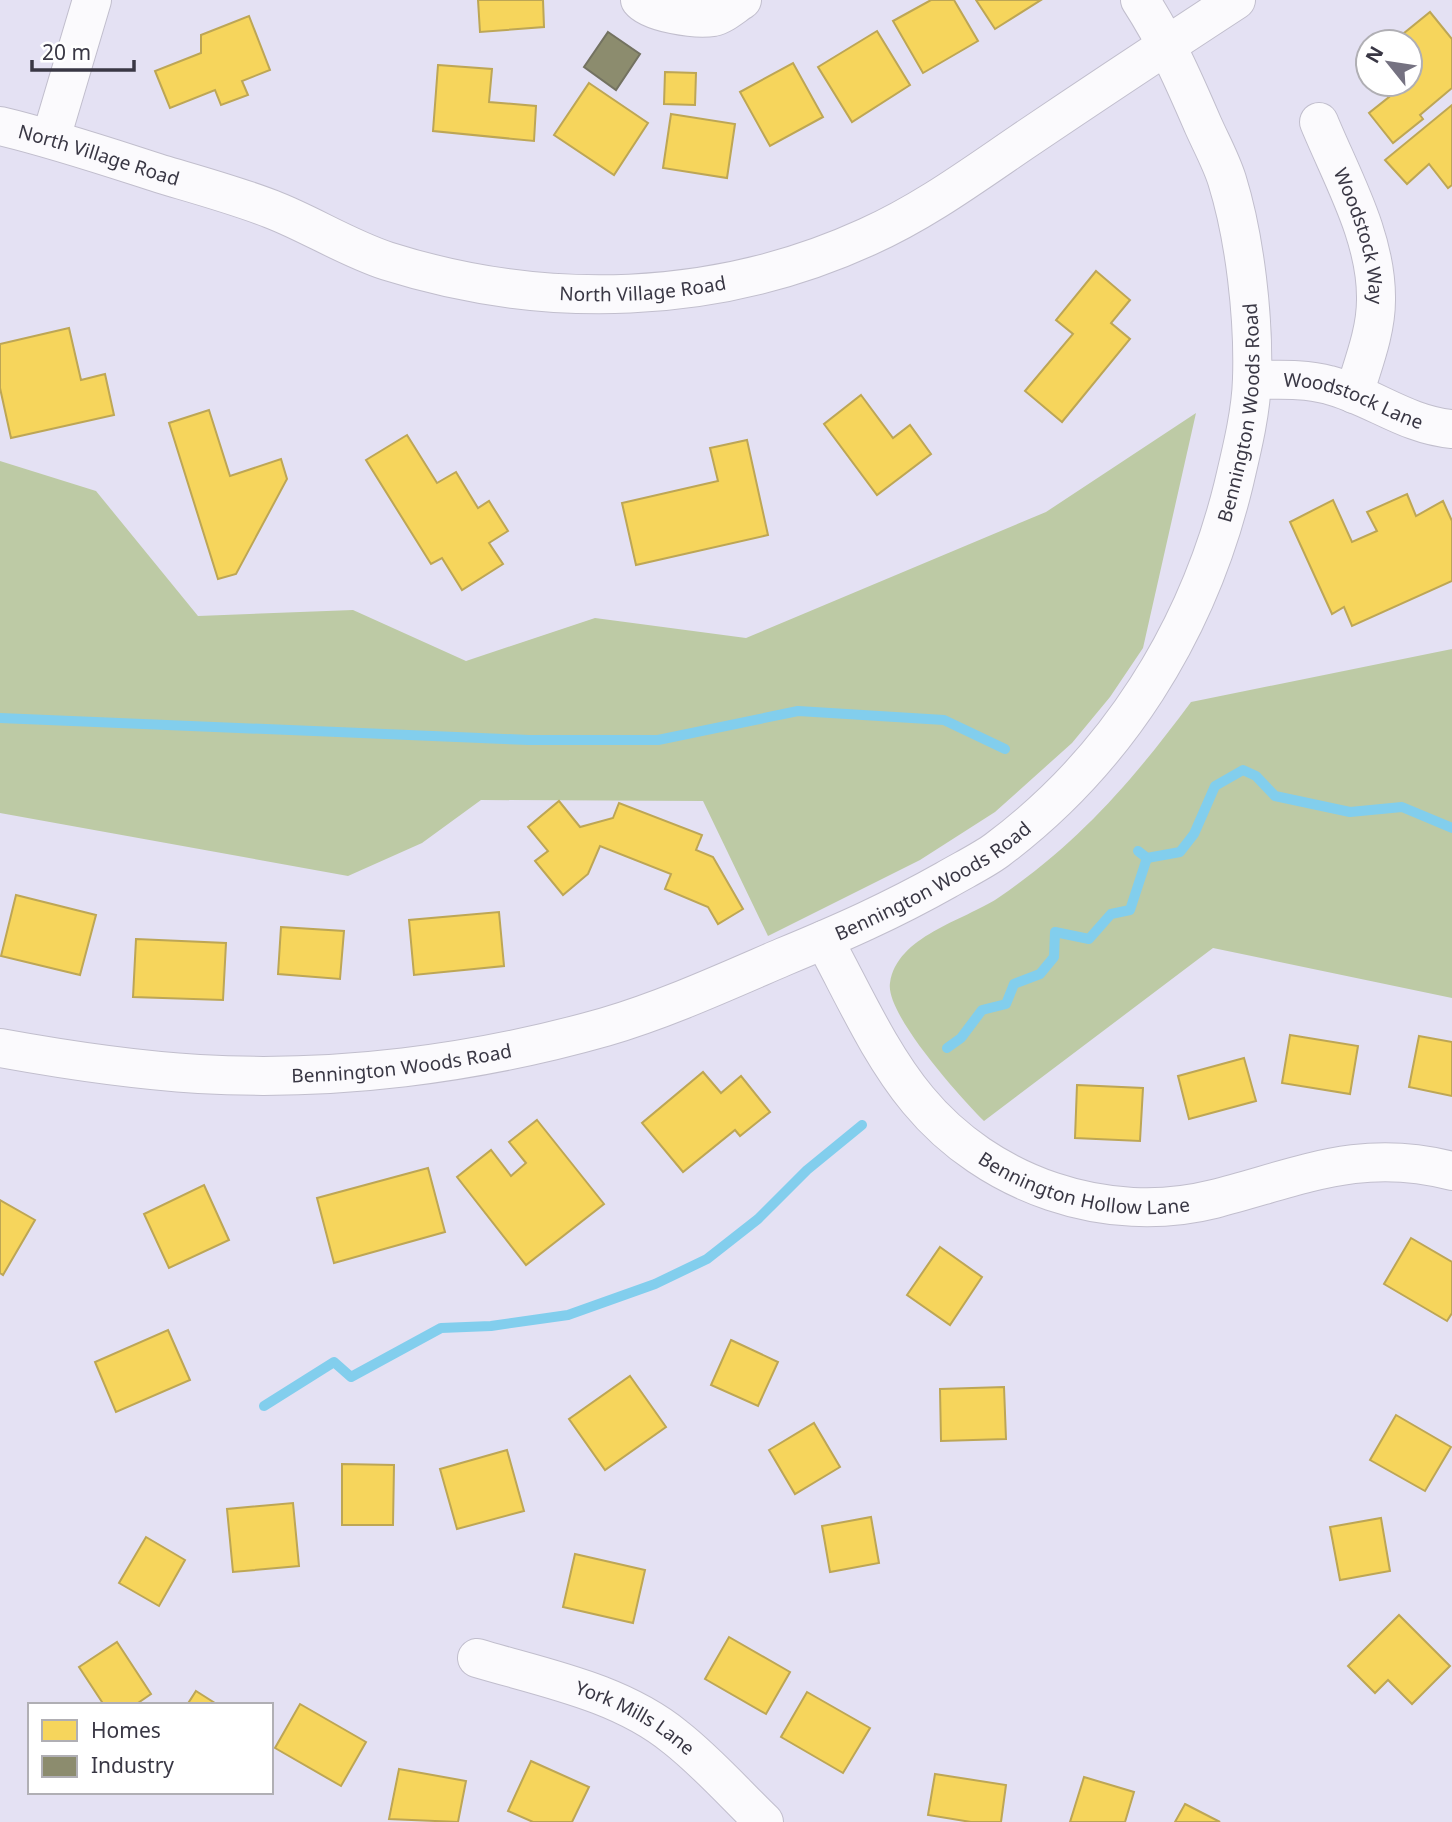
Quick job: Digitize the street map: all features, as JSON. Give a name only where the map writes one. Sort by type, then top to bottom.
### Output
[{"type":"street","points":[[51,138],[92,0]]},
{"type":"street","points":[[640,0],[645,7],[676,15],[715,17],[742,0]]},
{"type":"street","name":"Bennington Woods Road","points":[[0,1048],[103,1066],[202,1075],[306,1075],[406,1067],[496,1053],[608,1026],[685,998],[885,915],[995,852],[1087,769],[1132,713],[1167,658],[1197,599],[1222,531],[1238,464],[1252,380],[1242,252],[1227,178],[1168,44],[1140,0]]},
{"type":"street","name":"North Village Road","points":[[0,126],[51,138],[270,208],[384,260],[454,280],[520,292],[656,293],[731,282],[799,264],[867,237],[926,207],[1236,0]]},
{"type":"street","name":"Woodstock Way","points":[[1319,122],[1369,245],[1375,271],[1377,302],[1354,394]]},
{"type":"street","name":"Woodstock Lane","points":[[1252,380],[1298,380],[1328,384],[1422,425],[1452,429]]},
{"type":"street","name":"Bennington Hollow Lane","points":[[824,940],[895,1068],[918,1100],[956,1138],[995,1166],[1042,1189],[1088,1202],[1138,1207],[1200,1202],[1339,1164],[1381,1160],[1424,1164],[1452,1171]]},
{"type":"street","name":"York Mills Lane","points":[[477,1657],[601,1695],[638,1713],[674,1736],[764,1822]]},
{"type":"green space","points":[[1196,413],[1143,648],[1110,697],[1072,743],[995,812],[920,860],[768,936],[703,801],[481,800],[422,843],[348,876],[0,813],[0,461],[96,491],[198,616],[353,610],[466,661],[595,618],[746,638],[1046,512]]},
{"type":"green space","points":[[1452,649],[1452,998],[1213,948],[984,1121],[926,1055],[899,1014],[890,983],[895,967],[905,953],[934,932],[998,898],[1055,855],[1126,784],[1191,702]]},
{"type":"building: Homes","points":[[478,0],[543,0],[544,27],[480,32]]},
{"type":"building: Homes","points":[[931,0],[954,0],[978,41],[923,73],[893,21]]},
{"type":"building: Homes","points":[[976,0],[1041,0],[995,29]]},
{"type":"building: Homes","points":[[1430,12],[1452,39],[1452,88],[1420,115],[1423,119],[1393,143],[1369,113],[1388,98],[1424,98],[1424,28],[1410,28]]},
{"type":"building: Homes","points":[[249,16],[270,70],[242,81],[248,95],[221,105],[215,90],[170,108],[155,71],[201,53],[201,35]]},
{"type":"building: Homes","points":[[877,31],[910,85],[852,122],[818,67]]},
{"type":"building: Homes","points":[[793,63],[823,117],[770,146],[740,92]]},
{"type":"building: Homes","points":[[438,65],[492,69],[489,102],[536,106],[534,141],[433,131]]},
{"type":"building: Homes","points":[[665,72],[696,73],[695,105],[664,104]]},
{"type":"building: Homes","points":[[589,83],[648,123],[614,175],[554,135]]},
{"type":"building: Homes","points":[[1452,105],[1452,185],[1448,188],[1429,164],[1407,184],[1385,160]]},
{"type":"building: Homes","points":[[671,114],[735,124],[727,178],[663,168]]},
{"type":"building: Homes","points":[[1096,271],[1130,300],[1111,323],[1130,339],[1062,422],[1025,391],[1073,334],[1056,320]]},
{"type":"building: Homes","points":[[69,328],[81,380],[105,374],[114,415],[11,438],[0,388],[0,344]]},
{"type":"building: Homes","points":[[861,395],[893,438],[910,425],[931,454],[877,495],[824,424]]},
{"type":"building: Homes","points":[[209,410],[230,476],[281,459],[287,479],[236,574],[218,579],[169,423]]},
{"type":"building: Homes","points":[[407,435],[437,483],[456,472],[478,508],[489,501],[508,531],[489,543],[503,564],[462,590],[442,558],[431,564],[366,460]]},
{"type":"building: Homes","points":[[747,440],[768,535],[636,565],[622,503],[718,481],[710,448]]},
{"type":"building: Homes","points":[[1407,494],[1416,516],[1443,501],[1452,521],[1452,581],[1352,626],[1344,607],[1332,614],[1290,522],[1333,500],[1352,542],[1377,531],[1367,512]]},
{"type":"building: Homes","points":[[559,801],[580,827],[613,818],[619,803],[702,835],[696,850],[713,857],[743,909],[718,924],[708,907],[665,889],[671,874],[600,846],[588,874],[563,895],[535,861],[548,851],[528,827]]},
{"type":"building: Homes","points":[[16,895],[96,915],[80,975],[1,956]]},
{"type":"building: Homes","points":[[499,912],[504,966],[414,975],[409,920]]},
{"type":"building: Homes","points":[[281,927],[344,931],[340,979],[278,974]]},
{"type":"building: Homes","points":[[136,939],[226,943],[223,1000],[133,997]]},
{"type":"building: Homes","points":[[1290,1035],[1358,1046],[1350,1094],[1282,1083]]},
{"type":"building: Homes","points":[[1419,1036],[1452,1042],[1452,1096],[1409,1087]]},
{"type":"building: Homes","points":[[1244,1058],[1256,1101],[1189,1119],[1178,1076]]},
{"type":"building: Homes","points":[[703,1072],[721,1093],[741,1076],[770,1112],[740,1136],[735,1130],[683,1172],[642,1123]]},
{"type":"building: Homes","points":[[1077,1085],[1143,1088],[1140,1141],[1075,1138]]},
{"type":"building: Homes","points":[[537,1120],[604,1204],[526,1265],[457,1177],[491,1150],[511,1176],[526,1163],[509,1142]]},
{"type":"building: Homes","points":[[428,1168],[445,1232],[334,1263],[317,1198]]},
{"type":"building: Homes","points":[[204,1185],[229,1240],[169,1268],[144,1214]]},
{"type":"building: Homes","points":[[0,1200],[35,1220],[3,1275],[0,1273]]},
{"type":"building: Homes","points":[[1411,1238],[1452,1262],[1452,1313],[1447,1321],[1384,1284]]},
{"type":"building: Homes","points":[[940,1247],[982,1277],[950,1325],[907,1295]]},
{"type":"building: Homes","points":[[168,1330],[190,1380],[116,1412],[95,1362]]},
{"type":"building: Homes","points":[[731,1340],[778,1362],[758,1406],[711,1385]]},
{"type":"building: Homes","points":[[630,1376],[666,1427],[605,1470],[569,1419]]},
{"type":"building: Homes","points":[[1004,1387],[1006,1439],[941,1441],[940,1389]]},
{"type":"building: Homes","points":[[1396,1415],[1451,1447],[1425,1491],[1370,1460]]},
{"type":"building: Homes","points":[[814,1423],[840,1467],[795,1494],[769,1450]]},
{"type":"building: Homes","points":[[507,1450],[524,1511],[457,1529],[440,1469]]},
{"type":"building: Homes","points":[[342,1464],[394,1465],[393,1525],[342,1525]]},
{"type":"building: Homes","points":[[293,1503],[299,1566],[233,1572],[227,1509]]},
{"type":"building: Homes","points":[[871,1517],[879,1563],[830,1572],[822,1526]]},
{"type":"building: Homes","points":[[1381,1518],[1390,1571],[1340,1580],[1330,1527]]},
{"type":"building: Homes","points":[[146,1537],[185,1560],[159,1606],[119,1583]]},
{"type":"building: Homes","points":[[575,1554],[645,1570],[633,1623],[563,1607]]},
{"type":"building: Homes","points":[[1399,1615],[1450,1666],[1412,1704],[1388,1680],[1375,1693],[1348,1666]]},
{"type":"building: Homes","points":[[729,1637],[790,1672],[766,1714],[705,1679]]},
{"type":"building: Homes","points":[[117,1642],[151,1694],[138,1703],[103,1703],[79,1667]]},
{"type":"building: Homes","points":[[196,1691],[215,1703],[188,1703]]},
{"type":"building: Homes","points":[[807,1692],[870,1728],[843,1773],[781,1737]]},
{"type":"building: Homes","points":[[300,1704],[366,1742],[341,1786],[275,1748]]},
{"type":"building: Homes","points":[[531,1761],[589,1787],[572,1822],[533,1822],[508,1811]]},
{"type":"building: Homes","points":[[399,1769],[466,1781],[458,1822],[389,1819]]},
{"type":"building: Homes","points":[[935,1774],[1006,1785],[1001,1822],[971,1822],[928,1815]]},
{"type":"building: Homes","points":[[1084,1777],[1134,1792],[1125,1822],[1070,1822]]},
{"type":"building: Homes","points":[[1185,1804],[1220,1822],[1175,1822]]},
{"type":"building: Industry","points":[[608,32],[640,54],[616,90],[584,67]]},
{"type":"waterway","points":[[0,718],[529,740],[658,740],[798,711],[944,720],[1005,749]]},
{"type":"waterway","points":[[1138,851],[1147,858],[1180,852],[1194,834],[1215,786],[1243,770],[1256,776],[1275,796],[1350,812],[1402,807],[1452,828]]},
{"type":"waterway","points":[[947,1048],[961,1038],[982,1010],[1006,1004],[1014,984],[1040,974],[1054,957],[1055,932],[1089,939],[1111,914],[1130,910],[1147,858]]},
{"type":"waterway","points":[[264,1406],[334,1362],[351,1377],[441,1328],[491,1326],[568,1315],[655,1284],[707,1259],[758,1219],[807,1170],[862,1125]]}]
